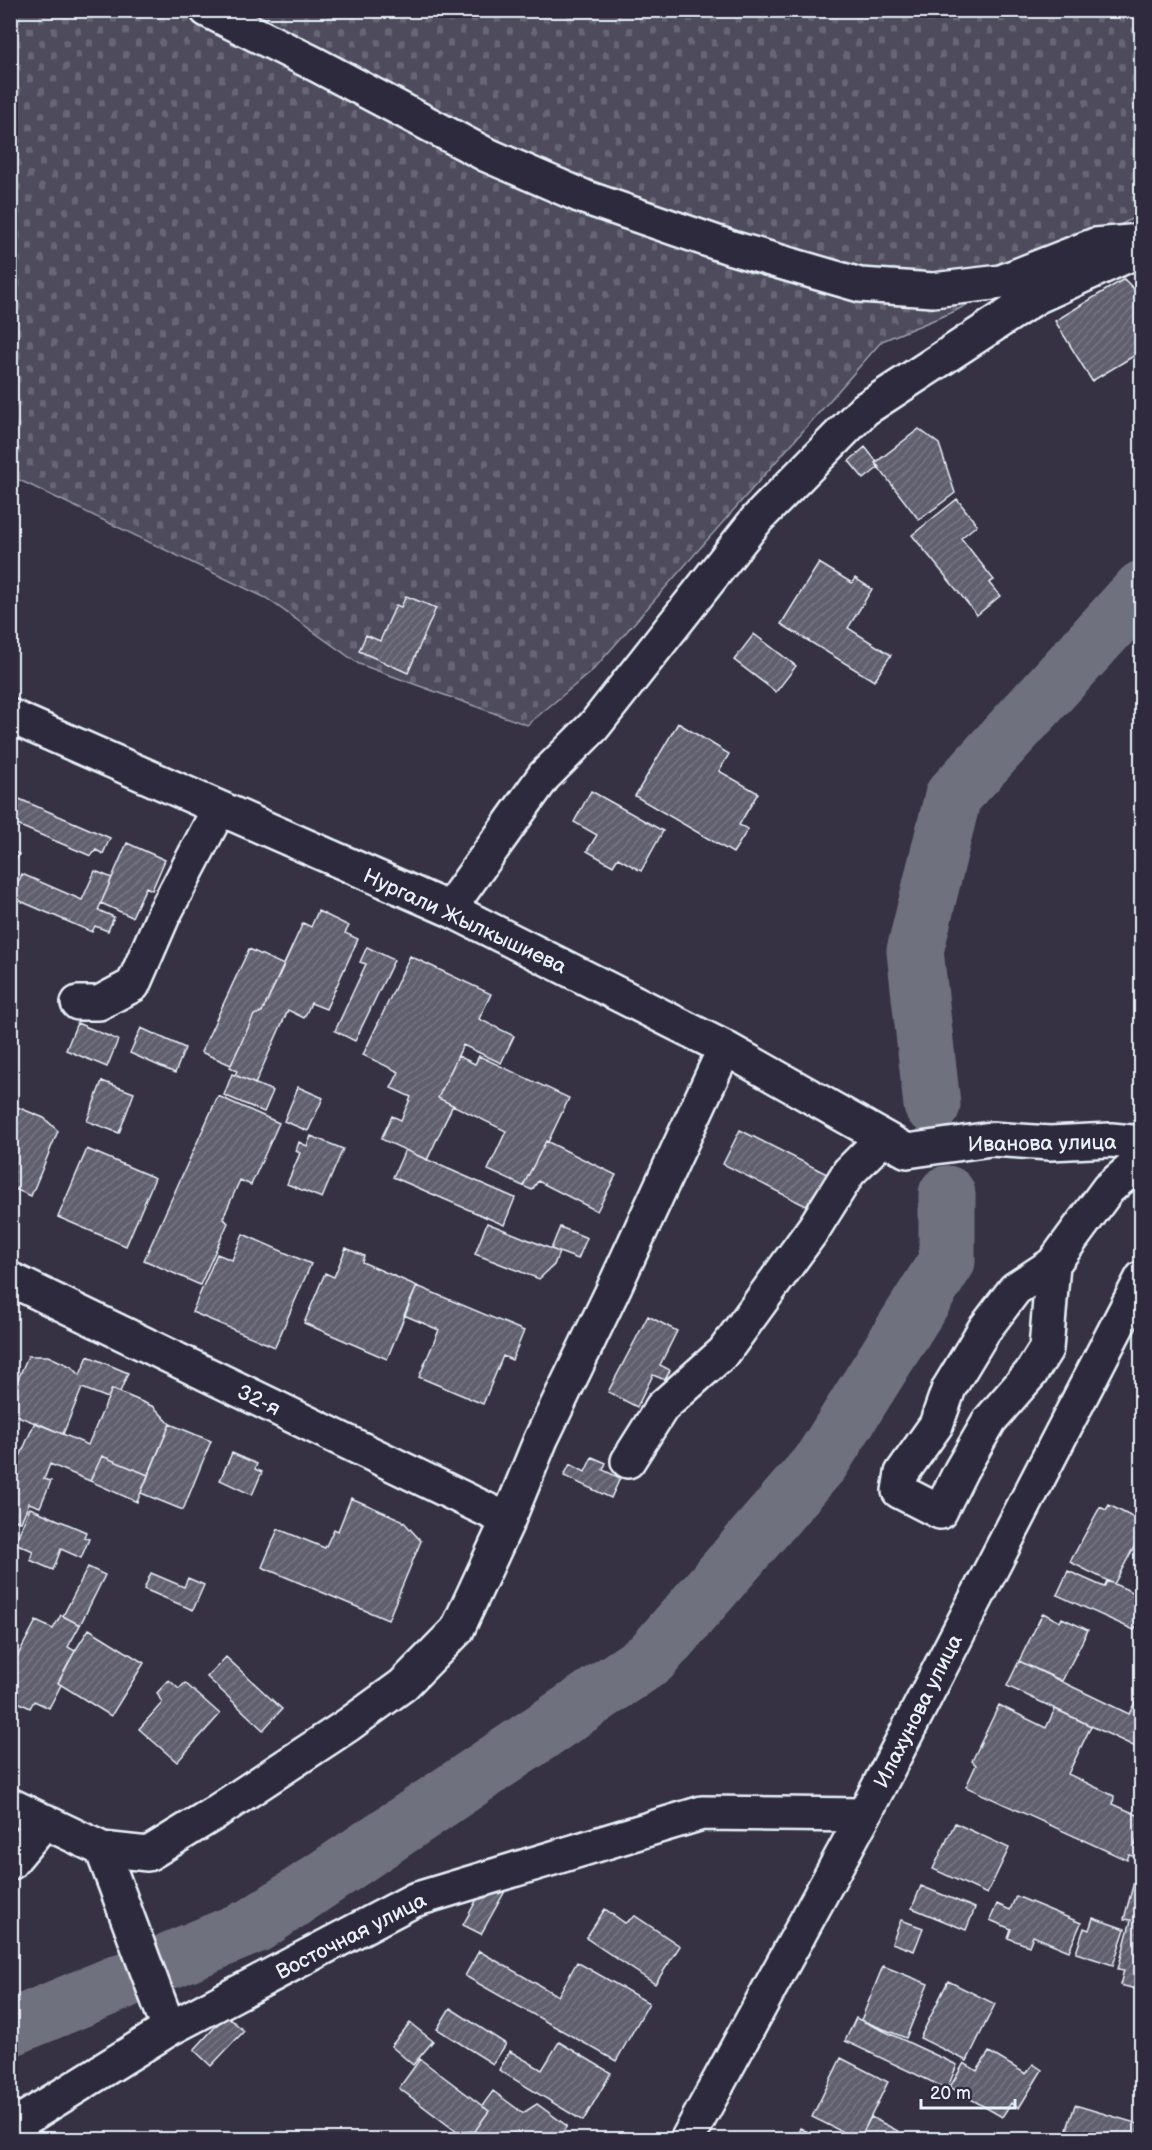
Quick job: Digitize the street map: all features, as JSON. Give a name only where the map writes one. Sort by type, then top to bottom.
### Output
[{"type":"street","points":[[207,10],[485,154],[584,197],[732,248],[860,285],[933,290],[1001,282],[1095,245],[1142,241]]},
{"type":"street","points":[[449,909],[544,776],[594,726],[757,519],[865,409],[1035,297],[1142,249]]},
{"type":"street","name":"Нургали Жылкышиева","points":[[10,716],[449,909],[725,1048],[895,1144]]},
{"type":"street","points":[[78,1003],[99,1003],[133,985],[162,916],[219,808]]},
{"type":"street","points":[[10,1805],[102,1849],[148,1854],[213,1815],[348,1725],[403,1685],[457,1630],[508,1520],[541,1439],[614,1290],[725,1048]]},
{"type":"street","name":"Иванова улица","points":[[895,1144],[990,1139],[1050,1143],[1111,1140],[1142,1143]]},
{"type":"street","points":[[628,1461],[662,1407],[724,1352],[814,1228],[849,1172],[895,1144]]},
{"type":"street","points":[[1053,1264],[1046,1349],[1031,1372],[990,1420],[940,1512],[899,1491],[902,1473],[936,1425],[949,1388],[984,1330],[1016,1289],[1053,1264],[1108,1189],[1129,1171],[1142,1171]]},
{"type":"street","name":"Илахунова улица","points":[[687,2139],[864,1815],[1142,1278]]},
{"type":"street","name":"32-я","points":[[10,1279],[508,1520]]},
{"type":"street","name":"Восточная улица","points":[[10,2128],[169,2030],[414,1900],[702,1813],[864,1815]]},
{"type":"street","points":[[10,1863],[45,1821]]},
{"type":"street","points":[[102,1849],[169,2030]]},
{"type":"green space","points":[[10,11],[1141,11],[1141,214],[953,312],[882,341],[593,670],[527,725],[359,664],[266,598],[11,476]]},
{"type":"building","points":[[1124,279],[1142,297],[1142,351],[1092,381],[1055,321]]},
{"type":"building","points":[[919,429],[939,444],[955,493],[919,520],[875,463]]},
{"type":"building","points":[[865,447],[879,467],[864,479],[849,461]]},
{"type":"building","points":[[957,499],[977,525],[961,538],[994,580],[989,583],[1000,596],[977,615],[912,535]]},
{"type":"building","points":[[819,563],[852,583],[855,578],[872,589],[848,628],[891,655],[874,681],[781,624]]},
{"type":"building","points":[[406,596],[436,608],[408,673],[359,651],[366,635],[380,641],[396,605],[401,607]]},
{"type":"building","points":[[754,634],[796,666],[776,692],[734,660]]},
{"type":"building","points":[[678,723],[729,754],[719,771],[758,793],[739,825],[748,829],[733,853],[635,796]]},
{"type":"building","points":[[591,791],[663,831],[641,871],[618,858],[613,866],[587,851],[597,835],[574,822]]},
{"type":"building","points":[[10,795],[110,838],[103,854],[96,850],[91,856],[10,822]]},
{"type":"building","points":[[127,843],[165,860],[152,890],[146,887],[132,917],[101,903]]},
{"type":"building","points":[[10,850],[19,854],[10,873]]},
{"type":"building","points":[[95,871],[112,878],[98,910],[114,917],[108,931],[95,926],[92,932],[11,897],[22,874],[82,900]]},
{"type":"building","points":[[318,911],[349,926],[345,933],[358,939],[326,1009],[311,1003],[304,1018],[288,1010],[255,1084],[235,1075],[237,1071],[230,1067],[254,1015],[262,1012],[303,923],[311,927]]},
{"type":"building","points":[[367,947],[394,960],[355,1041],[335,1031],[366,964],[360,962]]},
{"type":"building","points":[[249,949],[284,965],[262,1012],[254,1015],[231,1065],[201,1052]]},
{"type":"building","points":[[410,956],[491,994],[479,1019],[514,1036],[501,1063],[463,1045],[438,1098],[453,1105],[427,1160],[381,1139],[392,1116],[401,1120],[411,1097],[391,1088],[399,1072],[363,1055]]},
{"type":"building","points":[[77,1023],[118,1040],[107,1067],[66,1050]]},
{"type":"building","points":[[141,1028],[185,1048],[175,1073],[130,1053]]},
{"type":"building","points":[[458,1056],[475,1064],[479,1056],[569,1098],[523,1186],[488,1170],[506,1131],[438,1098]]},
{"type":"building","points":[[232,1074],[273,1091],[264,1112],[224,1095]]},
{"type":"building","points":[[102,1081],[134,1093],[119,1133],[87,1121]]},
{"type":"building","points":[[298,1087],[323,1098],[308,1131],[284,1121]]},
{"type":"building","points":[[218,1096],[279,1123],[251,1185],[240,1180],[223,1218],[228,1223],[200,1285],[144,1260]]},
{"type":"building","points":[[10,1104],[44,1118],[58,1131],[31,1196],[10,1187]]},
{"type":"building","points":[[740,1130],[827,1174],[810,1208],[723,1164]]},
{"type":"building","points":[[311,1136],[343,1149],[322,1198],[287,1184],[300,1153],[296,1151],[299,1142],[307,1146]]},
{"type":"building","points":[[546,1141],[616,1175],[597,1211],[538,1181],[532,1190],[523,1186]]},
{"type":"building","points":[[87,1149],[155,1178],[126,1246],[58,1217]]},
{"type":"building","points":[[405,1150],[515,1198],[504,1225],[393,1177]]},
{"type":"building","points":[[487,1223],[559,1252],[554,1265],[539,1279],[475,1254]]},
{"type":"building","points":[[560,1227],[587,1238],[578,1259],[551,1249]]},
{"type":"building","points":[[243,1234],[311,1264],[275,1347],[192,1312],[217,1254],[232,1260]]},
{"type":"building","points":[[346,1248],[364,1256],[362,1262],[417,1286],[387,1359],[304,1323],[325,1273],[334,1277]]},
{"type":"building","points":[[417,1286],[524,1331],[512,1360],[503,1356],[483,1404],[419,1377],[439,1330],[404,1315]]},
{"type":"building","points":[[648,1316],[677,1331],[660,1365],[670,1370],[665,1380],[653,1375],[637,1407],[608,1392]]},
{"type":"building","points":[[28,1356],[48,1356],[72,1367],[80,1375],[88,1356],[128,1373],[120,1392],[112,1389],[108,1398],[82,1388],[63,1434],[10,1413],[10,1398]]},
{"type":"building","points":[[112,1389],[154,1407],[170,1424],[148,1475],[102,1456],[90,1481],[50,1464],[44,1479],[51,1481],[40,1507],[29,1503],[21,1522],[10,1518],[10,1490],[15,1479],[11,1477],[35,1422],[88,1445]]},
{"type":"building","points":[[170,1424],[211,1441],[183,1510],[141,1493]]},
{"type":"building","points":[[232,1453],[257,1464],[255,1469],[262,1472],[252,1495],[220,1480]]},
{"type":"building","points":[[102,1456],[148,1475],[137,1502],[90,1481]]},
{"type":"building","points":[[592,1457],[606,1463],[603,1470],[620,1478],[611,1498],[564,1476],[570,1464],[585,1472]]},
{"type":"building","points":[[351,1498],[402,1520],[421,1541],[388,1620],[262,1567],[278,1529],[325,1548],[334,1529],[338,1531]]},
{"type":"building","points":[[1109,1505],[1142,1522],[1142,1532],[1114,1584],[1070,1562],[1100,1507],[1106,1510]]},
{"type":"building","points":[[30,1508],[86,1532],[84,1537],[89,1539],[81,1558],[61,1549],[53,1570],[30,1560],[33,1551],[15,1543]]},
{"type":"building","points":[[88,1567],[105,1575],[80,1625],[63,1616]]},
{"type":"building","points":[[1068,1571],[1104,1587],[1107,1581],[1142,1596],[1142,1629],[1136,1627],[1134,1630],[1057,1595]]},
{"type":"building","points":[[151,1573],[184,1587],[188,1578],[204,1585],[193,1610],[144,1589]]},
{"type":"building","points":[[1043,1613],[1060,1622],[1062,1618],[1088,1630],[1062,1681],[1019,1661]]},
{"type":"building","points":[[61,1615],[80,1625],[68,1647],[75,1651],[58,1683],[61,1685],[49,1708],[34,1701],[30,1708],[10,1698],[10,1670],[36,1621],[53,1629]]},
{"type":"building","points":[[89,1629],[144,1663],[111,1716],[58,1683]]},
{"type":"building","points":[[226,1657],[282,1709],[263,1730],[207,1677]]},
{"type":"building","points":[[1019,1661],[1129,1714],[1135,1702],[1142,1706],[1142,1750],[1007,1686]]},
{"type":"building","points":[[169,1680],[179,1689],[185,1683],[220,1714],[177,1762],[139,1729],[162,1703],[157,1693]]},
{"type":"building","points":[[999,1705],[1046,1728],[1055,1709],[1091,1726],[1068,1774],[1114,1796],[1113,1804],[1142,1817],[1142,1841],[1137,1839],[1135,1845],[1141,1847],[1136,1857],[1129,1855],[1127,1860],[966,1787],[976,1765],[972,1761]]},
{"type":"building","points":[[955,1823],[1009,1848],[987,1894],[933,1869]]},
{"type":"building","points":[[487,1881],[505,1891],[481,1934],[463,1925]]},
{"type":"building","points":[[1134,1882],[1142,1884],[1142,1973],[1136,1989],[1120,1985],[1124,1970],[1118,1969],[1131,1920],[1124,1919]]},
{"type":"building","points":[[921,1886],[975,1908],[966,1930],[912,1908]]},
{"type":"building","points":[[1016,1896],[1081,1923],[1069,1951],[1033,1936],[1029,1946],[1008,1938],[1011,1929],[990,1920],[997,1904],[1010,1910]]},
{"type":"building","points":[[605,1909],[625,1923],[635,1916],[680,1946],[655,1984],[586,1938]]},
{"type":"building","points":[[1093,1918],[1125,1929],[1113,1965],[1076,1953],[1084,1928],[1089,1930]]},
{"type":"building","points":[[901,1920],[923,1928],[914,1951],[892,1943]]},
{"type":"building","points":[[479,1951],[558,1996],[577,1962],[649,2003],[616,2061],[465,1976]]},
{"type":"building","points":[[883,1966],[928,1984],[906,2038],[861,2020]]},
{"type":"building","points":[[948,1981],[995,2004],[967,2061],[920,2038]]},
{"type":"building","points":[[450,2008],[506,2044],[493,2064],[437,2029]]},
{"type":"building","points":[[226,2015],[244,2031],[211,2066],[194,2050]]},
{"type":"building","points":[[856,2018],[957,2065],[947,2089],[845,2041]]},
{"type":"building","points":[[410,2023],[433,2041],[413,2065],[391,2046]]},
{"type":"building","points":[[559,2042],[611,2073],[583,2121],[499,2070],[510,2051],[542,2070]]},
{"type":"building","points":[[989,2052],[1026,2074],[1033,2064],[1042,2070],[1019,2108],[1011,2103],[1002,2117],[950,2087],[964,2063],[977,2071]]},
{"type":"building","points":[[841,2058],[888,2082],[859,2140],[812,2117]]},
{"type":"building","points":[[420,2059],[489,2111],[475,2131],[457,2132],[399,2088]]},
{"type":"building","points":[[493,2091],[523,2113],[537,2104],[567,2126],[560,2136],[564,2140],[487,2140],[475,2131],[489,2111],[482,2106]]},
{"type":"building","points":[[1075,2105],[1142,2125],[1142,2140],[1103,2140],[1067,2129]]},
{"type":"building","points":[[871,2117],[898,2131],[895,2138],[898,2140],[859,2140]]},
{"type":"building","points":[[800,2128],[824,2140],[795,2140]]},
{"type":"building","points":[[39,2129],[49,2140],[29,2140]]},
{"type":"waterway","points":[[932,1105],[915,951],[953,796],[1142,589]]},
{"type":"waterway","points":[[171,1960],[255,1925],[651,1658],[821,1462],[947,1261],[947,1194]]},
{"type":"waterway","points":[[10,2028],[123,1981]]}]
